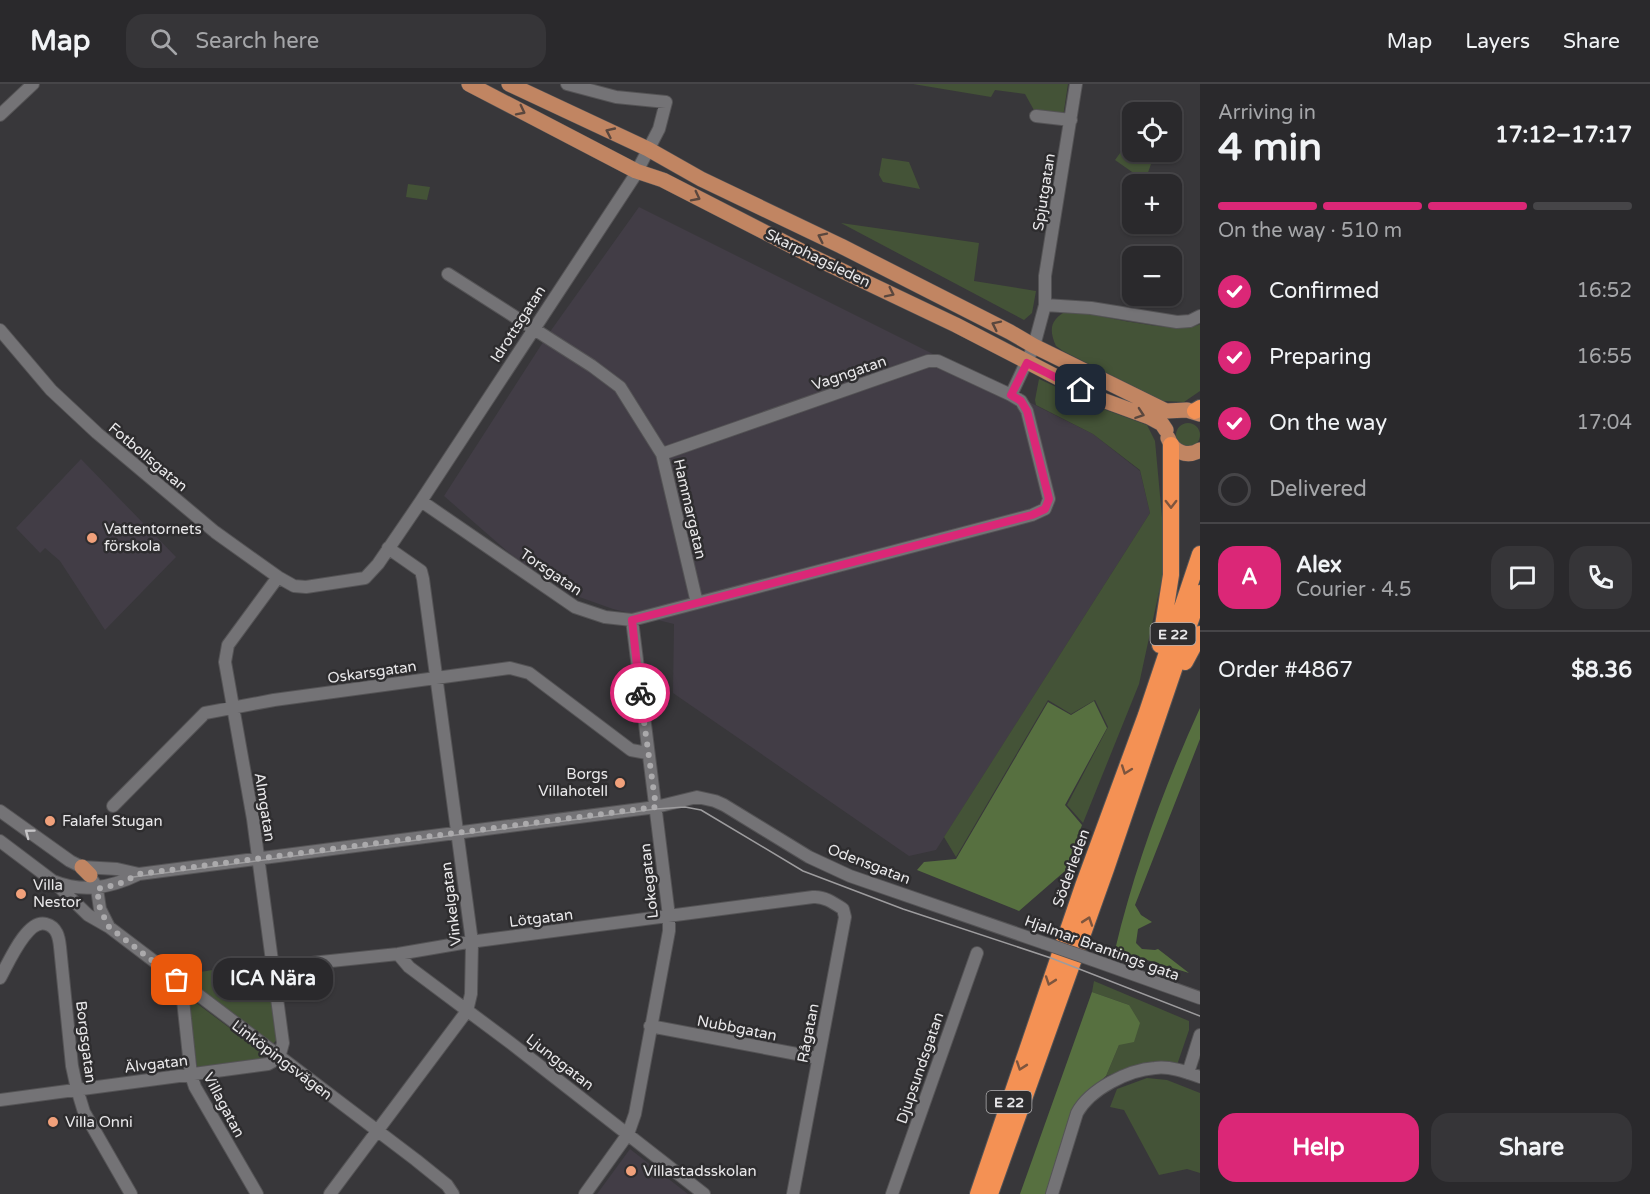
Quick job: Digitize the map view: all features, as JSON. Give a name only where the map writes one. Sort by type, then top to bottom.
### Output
[{"type":"highway","points":[[1153,712],[1171,575],[1168,438]]},
{"type":"highway","name":"Söderleden","points":[[990,1194],[1086,926],[1200,554]]},
{"type":"highway","name":"Söderleden","points":[[978,1194],[1083,886],[1200,593]]},
{"type":"highway","points":[[1153,712],[1200,634]]},
{"type":"main road","name":"Skarphagsleden","points":[[469,84],[636,171],[663,180],[813,257],[956,325],[1097,398],[1149,417],[1162,424],[1168,438],[1180,453],[1199,452]]},
{"type":"main road","name":"Skarphagsleden","points":[[509,84],[841,246],[1166,411],[1194,411]]},
{"type":"main road","points":[[1168,438],[1169,422],[1194,411]]},
{"type":"street","points":[[0,115],[33,84]]},
{"type":"street","name":"Idrottsgatan","points":[[294,586],[316,585],[369,576],[421,501],[648,150],[659,129],[666,102],[616,97],[567,84]]},
{"type":"street","name":"Spjutgatan","points":[[1027,363],[1045,304],[1045,276],[1076,84]]},
{"type":"street","points":[[1036,116],[1071,120]]},
{"type":"street","name":"Hammargatan","points":[[448,274],[592,366],[620,387],[662,454],[697,603]]},
{"type":"street","points":[[1045,304],[1091,308],[1177,322],[1190,321],[1200,316]]},
{"type":"street","name":"Fotbollsgatan","points":[[0,330],[51,390],[97,433],[215,532],[294,586]]},
{"type":"street","name":"Vagngatan","points":[[662,454],[928,361],[938,361],[1011,395]]},
{"type":"street","points":[[1011,395],[1027,363]]},
{"type":"street","name":"Torsgatan","points":[[421,501],[575,606],[605,617],[632,620],[1032,515],[1045,509],[1049,499],[1027,411],[1021,401],[1011,395]]},
{"type":"street","name":"Vinkelgatan","points":[[330,1194],[467,1011],[471,994],[472,942],[423,579],[420,571],[388,548]]},
{"type":"street","name":"Almgatan","points":[[278,577],[228,645],[225,662],[258,858],[273,967],[283,1043],[279,1058]]},
{"type":"street","name":"Lokegatan","points":[[585,1194],[628,1134],[635,1114],[669,931],[632,620]]},
{"type":"street","name":"Oskarsgatan","points":[[113,806],[206,713],[274,700],[510,668],[529,673],[631,750],[647,753]]},
{"type":"street","name":"Odensgatan","points":[[90,877],[119,884],[139,874],[678,803],[711,807],[740,815],[809,857],[850,876],[994,925]]},
{"type":"street","points":[[0,811],[90,877],[100,909],[109,927]]},
{"type":"street","name":"Linköpingsvägen","points":[[0,841],[53,881],[97,922],[109,927],[447,1185],[453,1194]]},
{"type":"street","name":"Odensgatan","points":[[53,881],[66,886],[117,869],[139,874]]},
{"type":"street","name":"Lötgatan","points":[[273,967],[398,954],[472,942],[813,897]]},
{"type":"street","name":"Rågatan","points":[[793,1194],[845,917],[843,909],[818,897],[813,897]]},
{"type":"street","name":"Borgsgatan","points":[[0,978],[28,930],[35,924],[45,923],[53,928],[59,936],[72,1066],[84,1113],[131,1194]]},
{"type":"street","name":"Hjalmar Brantings gata","points":[[994,925],[1200,998]]},
{"type":"street","name":"Djupsundsgatan","points":[[892,1194],[976,953]]},
{"type":"street","name":"Ljunggatan","points":[[398,954],[409,967],[704,1194]]},
{"type":"street","name":"Villagatan","points":[[188,988],[183,1000],[191,1075],[195,1087],[257,1194]]},
{"type":"street","name":"Nubbgatan","points":[[650,1026],[818,1058]]},
{"type":"street","points":[[1052,1194],[1077,1113],[1083,1102],[1093,1093],[1113,1082],[1153,1068],[1171,1068],[1194,1075],[1200,1035]]},
{"type":"street","name":"Älvgatan","points":[[0,1100],[268,1064],[279,1058]]},
{"type":"shaded area","points":[[639,207],[1093,434],[1140,471],[1150,513],[936,850],[909,856],[673,693],[674,624],[613,609],[568,593],[516,559],[444,496],[547,336]]},
{"type":"shaded area","name":"Vattentornets förskola","points":[[81,459],[176,557],[105,630],[60,561],[45,548],[40,553],[16,528]]},
{"type":"shaded area","points":[[630,1149],[688,1194],[597,1194]]},
{"type":"green space","points":[[913,84],[1068,84],[1063,117],[1035,112],[1025,94],[995,90],[991,97]]},
{"type":"green space","points":[[1122,150],[1122,162],[1151,164],[1147,174],[1135,174],[1115,160]]},
{"type":"green space","points":[[882,158],[909,162],[920,189],[883,182],[879,175]]},
{"type":"green space","points":[[408,184],[430,187],[427,200],[406,197]]},
{"type":"green space","points":[[841,223],[979,243],[974,281],[1036,291],[1032,313],[1024,320]]},
{"type":"green space","points":[[1068,310],[1157,326],[1190,327],[1200,324],[1200,391],[1184,402],[1163,401],[1063,351],[1056,346],[1052,329],[1058,317]]},
{"type":"green space","points":[[1039,379],[1106,410],[1147,425],[1155,441],[1162,517],[1162,578],[1139,684],[1083,823],[1067,805],[1108,727],[1095,700],[1071,714],[1048,700],[956,857],[944,837],[1150,513],[1140,470],[1093,434],[1036,405]]},
{"type":"green space","points":[[1188,423],[1196,427],[1200,435],[1196,443],[1188,447],[1180,443],[1176,435],[1180,427]]},
{"type":"green space","points":[[1094,701],[1107,728],[1065,805],[1082,825],[1065,871],[1019,911],[917,870],[924,862],[956,859],[1048,702],[1071,715]]},
{"type":"green space","points":[[1200,708],[1200,739],[1135,905],[1141,915],[1152,922],[1138,929],[1136,943],[1142,949],[1158,949],[1189,973],[1115,950],[1152,826]]},
{"type":"green space","points":[[260,963],[261,974],[268,977],[277,1039],[274,1043],[269,1043],[199,987],[193,973]]},
{"type":"green space","points":[[1094,981],[1189,1021],[1189,1030],[1177,1065],[1150,1063],[1106,1076],[1119,1045],[1129,1005],[1092,992]]},
{"type":"green space","points":[[1092,992],[1129,1005],[1140,1023],[1134,1042],[1119,1045],[1106,1076],[1077,1102],[1046,1194],[1020,1194]]},
{"type":"green space","points":[[191,999],[264,1056],[260,1059],[199,1068],[188,1004]]},
{"type":"green space","points":[[1147,1078],[1167,1080],[1200,1093],[1200,1173],[1187,1169],[1159,1175],[1124,1110],[1110,1107],[1117,1089]]},
{"type":"tram line","points":[[133,877],[685,807],[701,810],[803,871],[903,909],[1051,958],[1200,1016]]},
{"type":"way so far","points":[[177,980],[109,927],[100,909],[97,889],[119,884],[139,874],[656,807],[640,693]]},
{"type":"place","name":"Vattentornets förskola","points":[[92,538]]},
{"type":"place","name":"Borgs Villahotell","points":[[620,783]]},
{"type":"place","name":"Falafel Stugan","points":[[50,821]]},
{"type":"place","name":"Villa Nestor","points":[[21,894]]},
{"type":"place","name":"ICA Nära","points":[[177,980]]},
{"type":"place","name":"Villa Onni","points":[[53,1122]]},
{"type":"place","name":"Villastadsskolan","points":[[631,1171]]},
{"type":"route","points":[[640,693],[632,620],[1032,515],[1045,509],[1049,499],[1027,411],[1021,401],[1011,395],[1027,363],[1081,390]]}]
